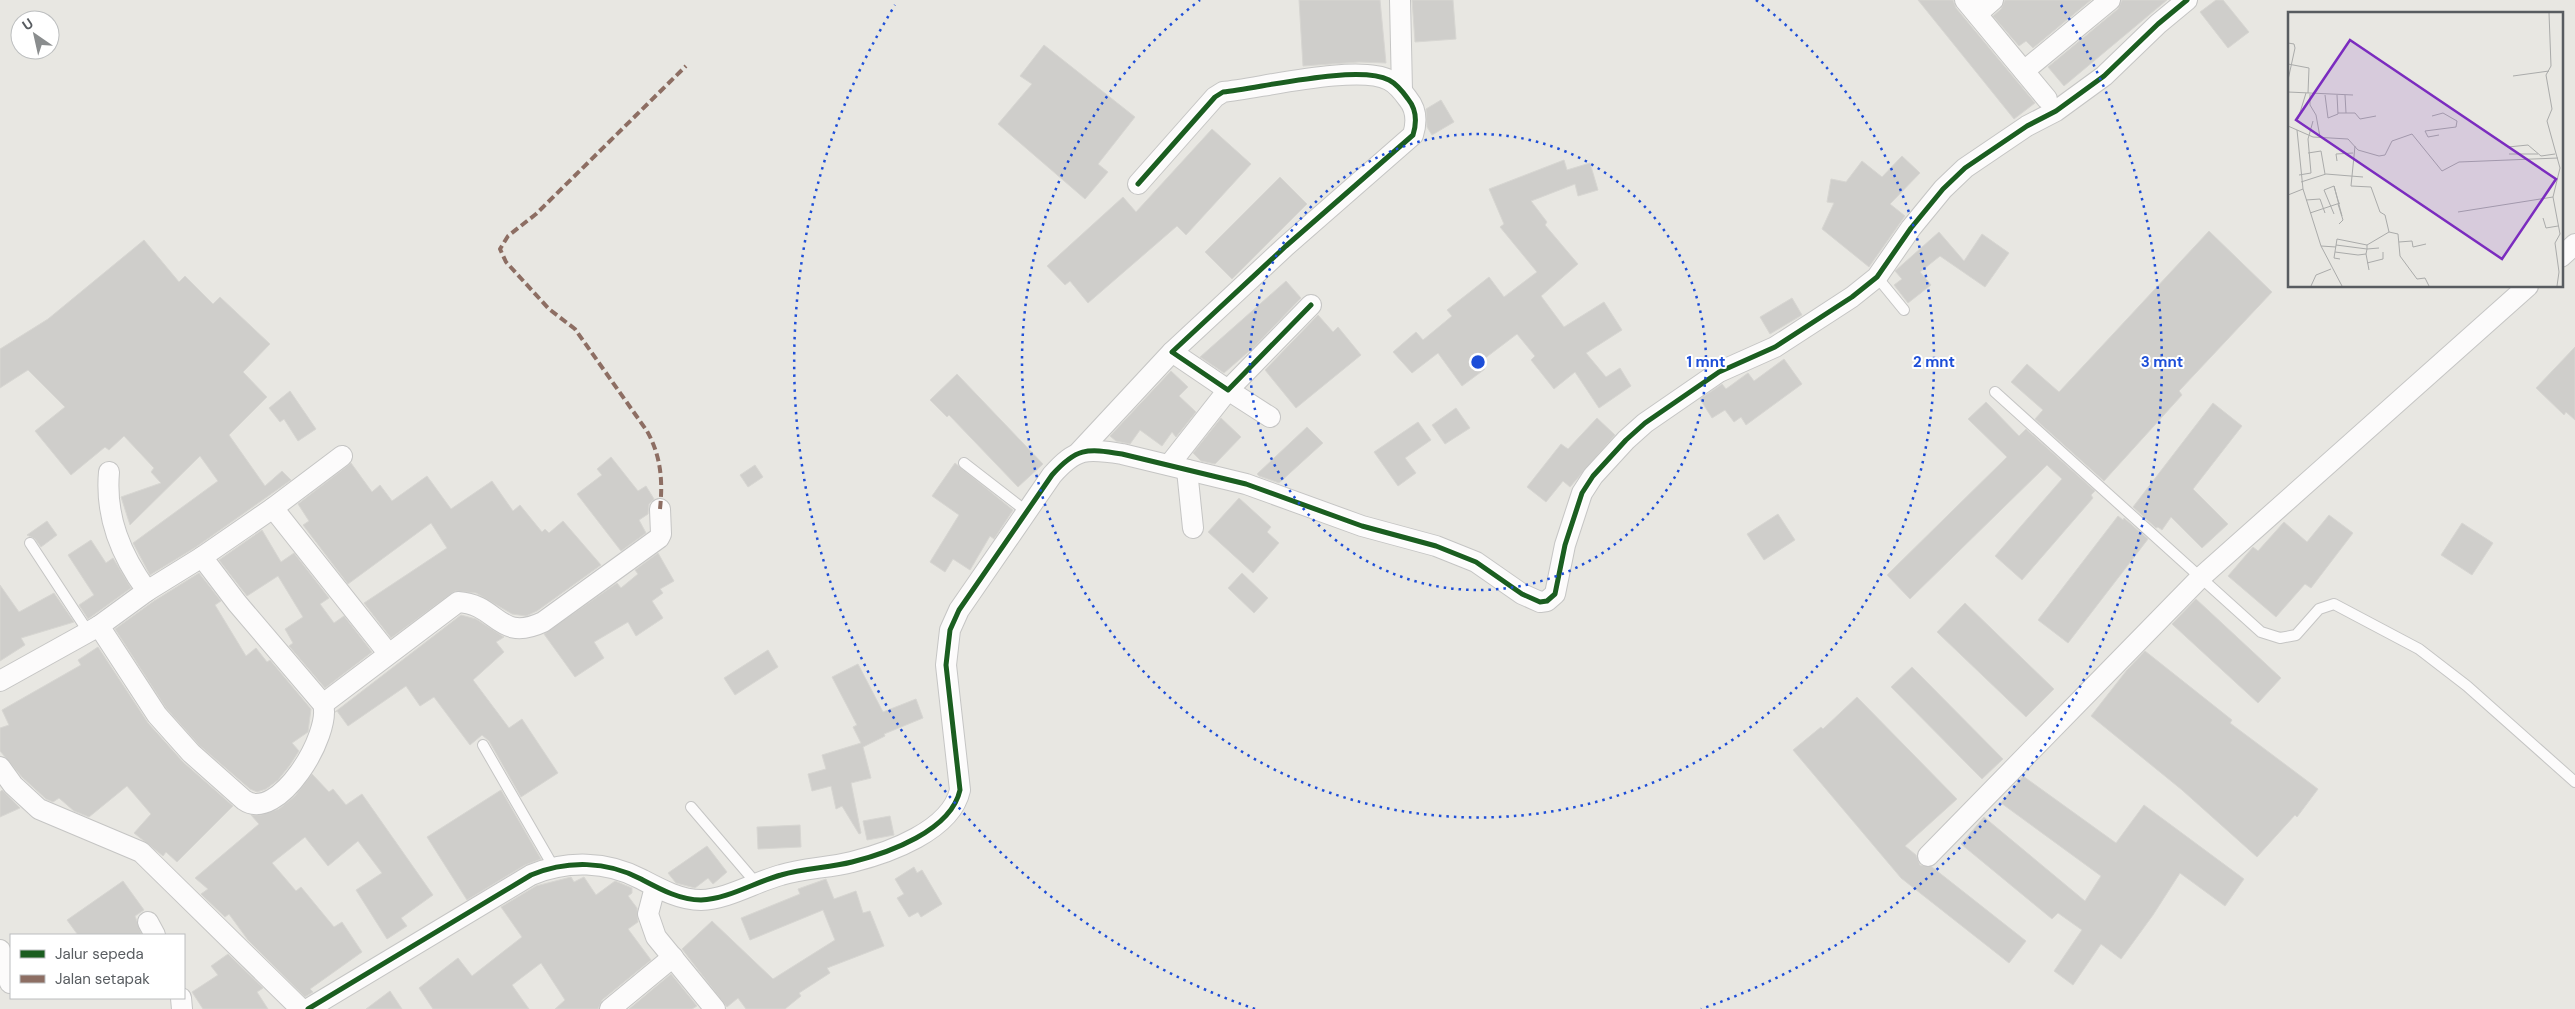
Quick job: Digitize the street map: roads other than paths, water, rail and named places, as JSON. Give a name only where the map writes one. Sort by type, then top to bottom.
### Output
[{"type":"street","points":[[1400,0],[1402,90]]},
{"type":"street","points":[[1993,0],[1971,7],[2047,99]]},
{"type":"street","points":[[2024,71],[2110,0]]},
{"type":"street","points":[[1079,452],[1108,452],[1246,484],[1362,526],[1436,546],[1476,562],[1522,594],[1540,602],[1548,601],[1555,594],[1565,545],[1582,493],[1593,476],[1645,423],[1695,386],[1736,362],[1775,347],[1793,337],[1852,297],[1877,277],[1911,228],[1943,189],[1965,168],[2026,126],[2056,111],[2104,76],[2158,24],[2188,0]]},
{"type":"street","points":[[308,1009],[532,875],[553,866],[586,863],[625,872],[655,887],[686,899],[703,900],[724,895],[782,874],[851,862],[886,852],[917,839],[946,816],[958,800],[960,790],[946,665],[947,642],[959,610],[1026,511],[1065,460],[1079,452],[1172,352],[1286,246],[1413,135],[1417,124],[1416,115],[1411,102],[1402,90],[1389,80],[1370,76],[1342,75],[1223,92],[1216,97],[1138,184]]},
{"type":"street","points":[[2562,256],[2575,244]]},
{"type":"street","points":[[1928,856],[2200,578],[2526,288]]},
{"type":"street","points":[[1193,528],[1178,467],[1228,390],[1311,305]]},
{"type":"street","points":[[1172,352],[1270,418]]},
{"type":"street","points":[[0,681],[94,630],[147,591],[202,557],[273,508],[342,456]]},
{"type":"street","points":[[109,472],[108,490],[114,528],[132,569],[147,591]]},
{"type":"street","points":[[273,508],[388,653]]},
{"type":"street","points":[[323,704],[388,653],[458,602],[469,603],[517,630],[528,629],[542,622],[659,538],[661,534],[660,509]]},
{"type":"street","points":[[94,630],[157,715],[191,752],[250,804],[257,806],[278,795],[306,765],[324,716],[323,704],[237,603],[202,557]]},
{"type":"street","points":[[0,768],[13,785],[39,809],[141,852],[301,1009]]},
{"type":"street","points":[[655,887],[648,914],[656,937],[715,1009]]},
{"type":"street","points":[[0,950],[10,984]]},
{"type":"street","points":[[610,1009],[673,958]]},
{"type":"lane","points":[[1877,277],[1904,310]]},
{"type":"lane","points":[[1995,392],[2260,632],[2280,638],[2296,634],[2319,609],[2334,604],[2419,649],[2467,686],[2575,782]]},
{"type":"lane","points":[[964,463],[1026,511]]},
{"type":"lane","points":[[30,543],[94,630]]},
{"type":"lane","points":[[483,745],[553,866]]},
{"type":"lane","points":[[691,807],[756,883]]}]
